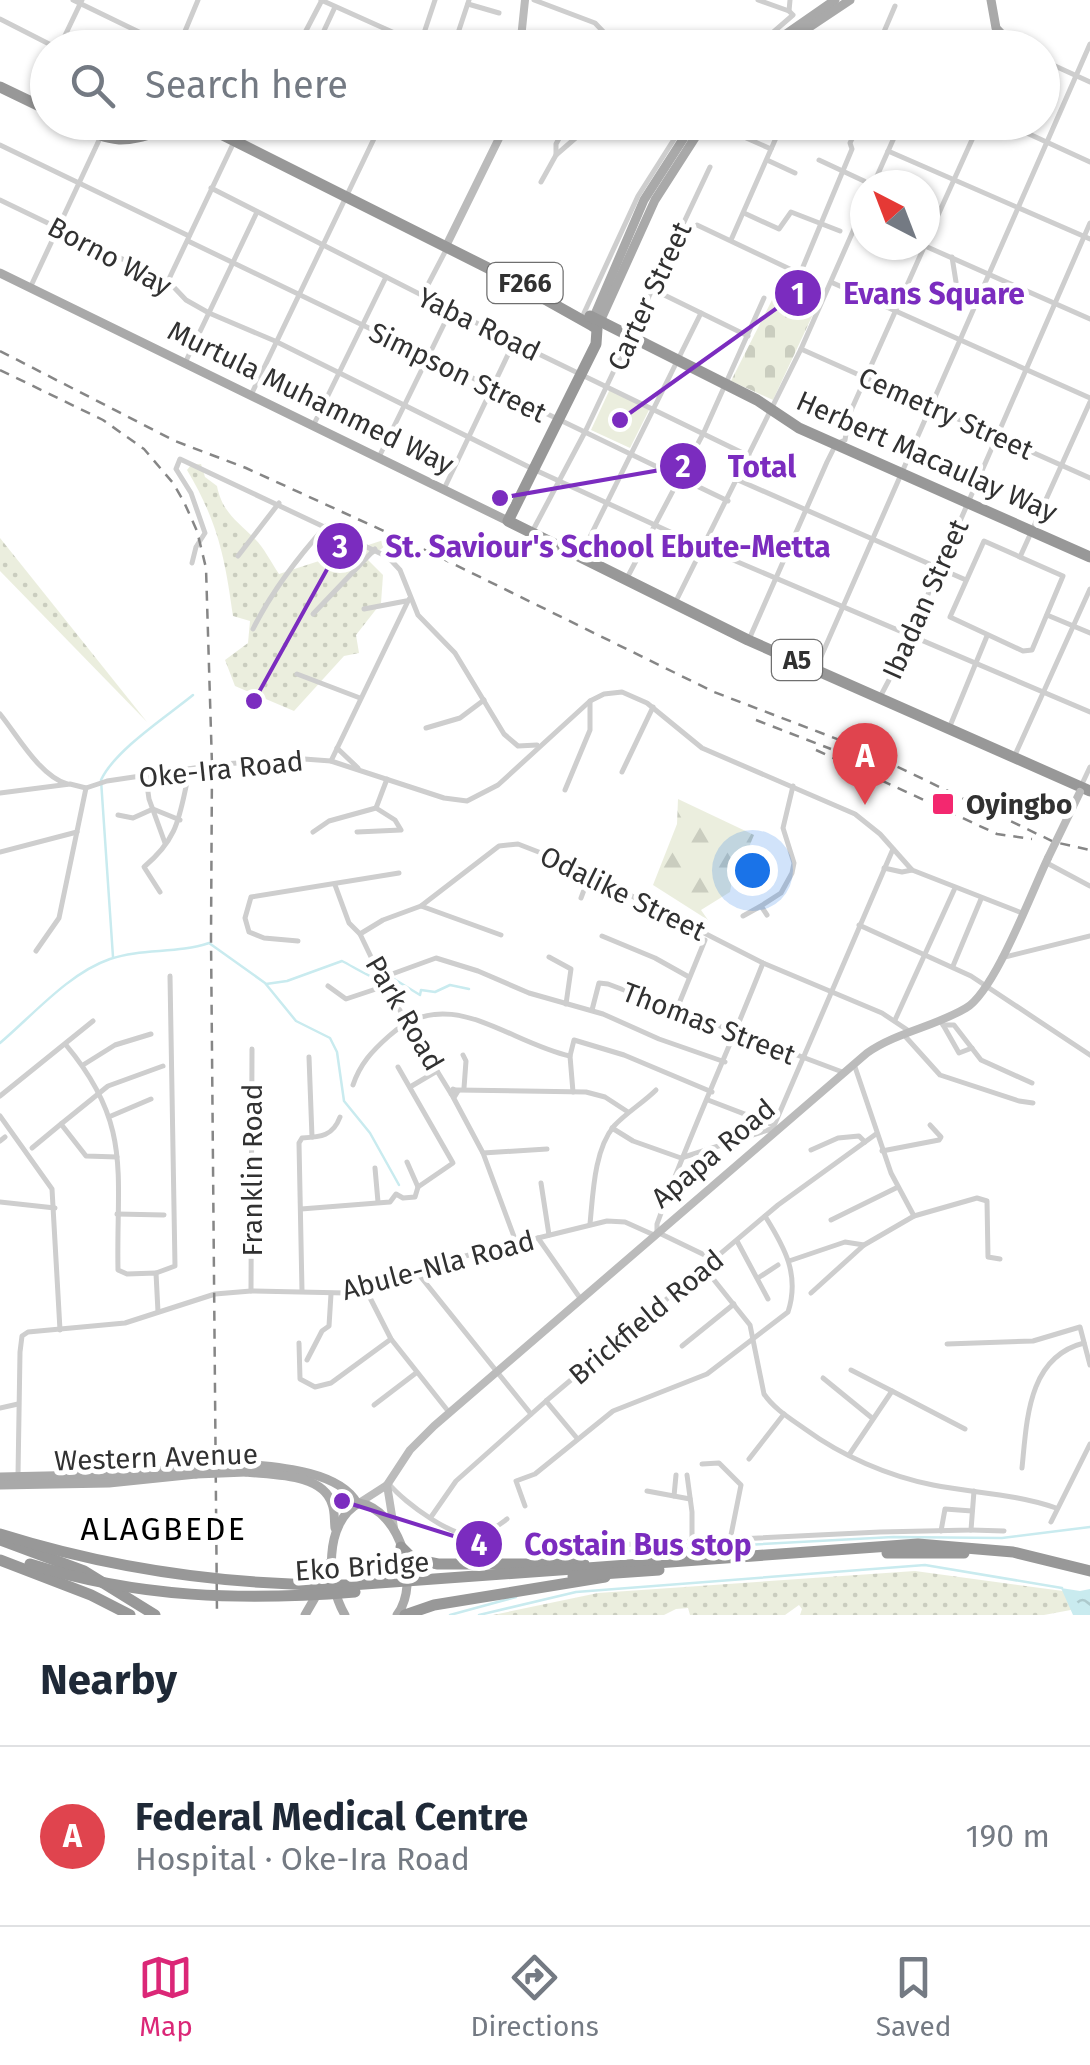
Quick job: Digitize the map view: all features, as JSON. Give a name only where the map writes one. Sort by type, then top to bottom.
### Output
[{"type":"highway","points":[[0,85],[30,99]]},
{"type":"highway","name":"Herbert Macaulay Way","points":[[234,140],[346,194]]},
{"type":"highway","name":"Herbert Macaulay Way","points":[[246,140],[591,321],[726,385],[799,428],[1090,557]]},
{"type":"highway","points":[[508,521],[596,344],[591,321]]},
{"type":"highway","name":"Murtula Muhammed Way","points":[[508,521],[748,640],[1085,792]]},
{"type":"highway","points":[[0,1537],[84,1571],[155,1615]]},
{"type":"highway","name":"Eko Bridge","points":[[0,1537],[118,1565],[199,1578],[275,1584],[368,1584],[932,1544],[1013,1552],[1090,1571]]},
{"type":"highway","points":[[401,1547],[413,1559],[438,1564],[614,1564]]},
{"type":"highway","name":"Eko Bridge","points":[[0,1557],[98,1584],[205,1597],[307,1596],[943,1552],[1024,1561],[1090,1579]]},
{"type":"highway","points":[[0,1557],[130,1615]]},
{"type":"highway","points":[[406,1615],[434,1605],[629,1572]]},
{"type":"main road","points":[[793,30],[830,5],[850,0]]},
{"type":"main road","points":[[991,0],[998,30]]},
{"type":"main road","points":[[800,30],[830,5]]},
{"type":"main road","points":[[591,321],[644,200],[682,140]]},
{"type":"main road","points":[[591,321],[655,200],[693,140]]},
{"type":"main road","name":"Murtula Muhammed Way","points":[[0,273],[508,521]]},
{"type":"main road","name":"Western Avenue","points":[[0,1477],[246,1468],[304,1471],[347,1490],[358,1503],[376,1508],[394,1528]]},
{"type":"main road","name":"Western Avenue","points":[[246,1468],[319,1486],[334,1507],[336,1534]]},
{"type":"main road","name":"Western Avenue","points":[[0,1485],[109,1483],[197,1470]]},
{"type":"main road","points":[[305,1615],[320,1588],[342,1516],[358,1503]]},
{"type":"main road","points":[[394,1528],[401,1547],[406,1593],[397,1615]]},
{"type":"main road","points":[[333,1550],[333,1581],[345,1615]]},
{"type":"street","points":[[73,0],[138,30]]},
{"type":"street","points":[[306,30],[321,0],[385,30]]},
{"type":"street","points":[[425,30],[435,0]]},
{"type":"street","points":[[522,30],[525,0]]},
{"type":"street","points":[[534,0],[595,23],[601,30]]},
{"type":"street","points":[[758,0],[789,10]]},
{"type":"street","points":[[776,30],[792,15],[790,0]]},
{"type":"street","points":[[183,30],[195,1]]},
{"type":"street","points":[[67,30],[81,2]]},
{"type":"street","points":[[459,30],[468,2],[499,13]]},
{"type":"street","points":[[885,30],[895,6]]},
{"type":"street","points":[[324,30],[336,7]]},
{"type":"street","points":[[0,19],[30,34]]},
{"type":"street","points":[[1060,114],[1090,44]]},
{"type":"street","points":[[1062,70],[1090,82]]},
{"type":"street","points":[[1062,70],[1071,91]]},
{"type":"street","points":[[30,288],[100,140]]},
{"type":"street","points":[[168,281],[234,140]]},
{"type":"street","points":[[250,396],[373,140]]},
{"type":"street","points":[[422,296],[498,140]]},
{"type":"street","points":[[556,155],[558,140]]},
{"type":"street","points":[[541,182],[556,155],[573,140]]},
{"type":"street","points":[[591,321],[638,196],[674,140]]},
{"type":"street","points":[[751,140],[771,149]]},
{"type":"street","points":[[730,240],[775,140]]},
{"type":"street","points":[[800,274],[853,140]]},
{"type":"street","points":[[880,170],[892,140]]},
{"type":"street","points":[[940,210],[972,140]]},
{"type":"street","points":[[1043,140],[1090,162]]},
{"type":"street","points":[[816,668],[1047,142]]},
{"type":"street","name":"Simpson Street","points":[[0,145],[232,262],[728,501]]},
{"type":"street","points":[[888,150],[1087,238]]},
{"type":"street","points":[[766,160],[795,173]]},
{"type":"street","points":[[819,160],[850,175]]},
{"type":"street","name":"Carter Street","points":[[532,532],[630,338],[710,167]]},
{"type":"street","name":"Yaba Road","points":[[212,188],[749,456]]},
{"type":"street","name":"Borno Way","points":[[0,200],[168,281],[186,300],[209,312],[340,372],[533,469],[705,548],[1090,712]]},
{"type":"street","points":[[185,363],[257,212]]},
{"type":"street","points":[[744,214],[780,228],[791,212],[840,231]]},
{"type":"street","name":"Ibadan Street","points":[[879,699],[1087,238],[1090,223]]},
{"type":"street","points":[[697,224],[815,281]]},
{"type":"street","points":[[674,603],[728,501],[850,243]]},
{"type":"street","points":[[940,252],[1090,319]]},
{"type":"street","points":[[952,257],[956,282]]},
{"type":"street","points":[[748,640],[836,444],[844,440],[850,415],[918,260]]},
{"type":"street","points":[[313,426],[386,278]]},
{"type":"street","points":[[832,282],[1090,400],[1020,557]]},
{"type":"street","points":[[652,290],[748,336]]},
{"type":"street","points":[[627,578],[704,432],[764,298]]},
{"type":"street","points":[[379,457],[451,310]]},
{"type":"street","points":[[580,555],[701,314]]},
{"type":"street","points":[[444,490],[514,342]]},
{"type":"street","name":"Cemetry Street","points":[[801,349],[1090,478]]},
{"type":"street","points":[[192,563],[205,532],[191,494],[176,469],[180,458],[388,557],[400,570],[418,615],[455,653],[510,742],[528,748],[540,744]]},
{"type":"street","points":[[738,480],[966,580]]},
{"type":"street","points":[[238,556],[279,503]]},
{"type":"street","points":[[253,629],[299,556],[326,526]]},
{"type":"street","points":[[984,541],[1020,557],[1063,576],[1032,650],[1022,651],[950,618],[984,541]]},
{"type":"street","points":[[312,614],[374,550]]},
{"type":"street","points":[[930,719],[939,728],[1010,758],[1090,590]]},
{"type":"street","points":[[364,608],[409,599]]},
{"type":"street","points":[[331,762],[409,599]]},
{"type":"street","points":[[400,616],[418,615]]},
{"type":"street","points":[[1047,615],[1090,634]]},
{"type":"street","points":[[948,728],[986,636]]},
{"type":"street","points":[[297,674],[360,698]]},
{"type":"street","points":[[565,790],[590,730],[590,701],[622,692],[654,707],[702,748],[855,814],[912,870],[1022,913]]},
{"type":"street","points":[[426,728],[454,720],[484,700]]},
{"type":"street","name":"Oke-Ira Road","points":[[86,788],[107,781],[190,769],[304,759],[360,770],[444,798],[474,800],[498,785],[590,701]]},
{"type":"street","points":[[622,772],[654,707]]},
{"type":"street","points":[[0,714],[58,780],[86,788],[59,918],[36,951]]},
{"type":"street","points":[[336,748],[360,770]]},
{"type":"street","points":[[1085,792],[1090,768]]},
{"type":"street","points":[[160,892],[144,868],[160,855],[180,820],[190,769]]},
{"type":"street","points":[[146,776],[153,808],[166,838],[165,846]]},
{"type":"street","points":[[376,808],[386,779]]},
{"type":"street","points":[[0,793],[70,784]]},
{"type":"street","points":[[743,916],[781,893],[792,873],[794,863],[783,828],[793,786]]},
{"type":"street","name":"Apapa Road","points":[[358,1503],[388,1485],[411,1448],[496,1372],[854,1064],[879,1045],[942,1023],[974,1002],[988,986],[1047,860],[1085,792]]},
{"type":"street","points":[[153,808],[180,820]]},
{"type":"street","points":[[118,815],[134,818],[153,808]]},
{"type":"street","points":[[313,832],[329,821],[376,808],[395,820],[399,832],[356,832]]},
{"type":"street","points":[[0,852],[77,832]]},
{"type":"street","name":"Odalike Street","points":[[360,934],[383,920],[421,906],[499,846],[518,844],[590,874],[764,962],[896,1020],[934,1070],[949,1080],[1034,1103]]},
{"type":"street","points":[[769,1140],[892,849]]},
{"type":"street","points":[[1047,860],[1090,886]]},
{"type":"street","points":[[884,868],[912,870]]},
{"type":"street","points":[[298,941],[264,938],[248,932],[248,901],[260,895],[399,873]]},
{"type":"street","points":[[581,898],[590,874]]},
{"type":"street","name":"Park Road","points":[[335,884],[342,910],[360,934],[383,982],[445,1082],[456,1091],[516,1242]]},
{"type":"street","points":[[896,1020],[955,888]]},
{"type":"street","points":[[952,967],[981,900]]},
{"type":"street","points":[[421,906],[501,935]]},
{"type":"street","points":[[761,906],[767,915]]},
{"type":"street","points":[[858,925],[988,986],[1090,1056]]},
{"type":"street","points":[[602,936],[689,977]]},
{"type":"street","points":[[1001,958],[1090,936]]},
{"type":"street","points":[[676,1011],[705,940]]},
{"type":"street","points":[[328,986],[349,999],[436,958],[592,1010],[725,1062]]},
{"type":"street","points":[[549,958],[571,969],[566,1004]]},
{"type":"street","points":[[714,1260],[655,1234],[681,1158],[725,1062],[764,962]]},
{"type":"street","points":[[66,1045],[83,1065],[110,1116],[118,1157],[118,1270],[127,1274],[169,1271],[174,1266],[170,976]]},
{"type":"street","name":"Thomas Street","points":[[592,1010],[595,989],[601,983],[845,1072]]},
{"type":"street","points":[[353,1086],[362,1062],[418,1015],[463,1014],[533,1046],[570,1056]]},
{"type":"street","points":[[0,1096],[94,1021]]},
{"type":"street","points":[[942,1023],[959,1053],[973,1048]]},
{"type":"street","points":[[942,1023],[954,1025],[981,1060],[1032,1083]]},
{"type":"street","points":[[83,1065],[115,1045],[151,1034]]},
{"type":"street","points":[[573,1092],[572,1040],[606,1048],[712,1092]]},
{"type":"street","name":"Franklin Road","points":[[251,1291],[252,1050]]},
{"type":"street","points":[[463,1055],[466,1061],[456,1091],[573,1092],[606,1097],[628,1112]]},
{"type":"street","points":[[309,1058],[312,1138]]},
{"type":"street","points":[[854,1064],[882,1151],[914,1216]]},
{"type":"street","points":[[32,1148],[99,1092],[130,1075],[163,1066]]},
{"type":"street","points":[[300,1209],[390,1202],[396,1194],[414,1198],[418,1188],[454,1162],[398,1066]]},
{"type":"street","points":[[410,1086],[438,1070]]},
{"type":"street","points":[[590,1224],[600,1160],[612,1128],[656,1090]]},
{"type":"street","points":[[110,1116],[152,1099]]},
{"type":"street","points":[[708,1100],[772,1127]]},
{"type":"street","points":[[0,1116],[50,1184],[55,1208],[60,1330]]},
{"type":"street","points":[[302,1292],[300,1143],[302,1138],[334,1130],[340,1117]]},
{"type":"street","points":[[61,1124],[86,1156],[118,1157]]},
{"type":"street","points":[[882,1151],[939,1140],[930,1126]]},
{"type":"street","points":[[612,1128],[633,1142],[681,1158],[772,1127]]},
{"type":"street","name":"Brickfield Road","points":[[430,1517],[456,1480],[531,1414],[765,1216],[876,1134]]},
{"type":"street","points":[[811,1150],[847,1136],[859,1136],[865,1142]]},
{"type":"street","points":[[483,1153],[547,1149]]},
{"type":"street","points":[[407,1162],[418,1188]]},
{"type":"street","points":[[375,1168],[378,1202]]},
{"type":"street","points":[[541,1183],[549,1235]]},
{"type":"street","points":[[831,1220],[898,1187]]},
{"type":"street","points":[[810,1293],[861,1243],[914,1216],[977,1198],[986,1200],[988,1257],[1000,1259]]},
{"type":"street","points":[[0,1202],[55,1208]]},
{"type":"street","points":[[117,1214],[164,1215]]},
{"type":"street","points":[[524,1506],[516,1481],[538,1472],[613,1411],[692,1382],[789,1310],[795,1282],[790,1262],[765,1216]]},
{"type":"street","name":"Abule-Nla Road","points":[[18,1404],[22,1336],[28,1332],[125,1323],[218,1294],[346,1294],[516,1242],[590,1224],[625,1222],[655,1234]]},
{"type":"street","points":[[538,1238],[580,1298]]},
{"type":"street","points":[[737,1240],[768,1299]]},
{"type":"street","points":[[790,1262],[844,1242],[861,1243]]},
{"type":"street","points":[[758,1278],[778,1265]]},
{"type":"street","points":[[705,1269],[757,1335],[764,1394],[784,1414],[849,1455],[918,1481],[1034,1500],[1056,1508]]},
{"type":"street","points":[[416,1271],[531,1414]]},
{"type":"street","points":[[156,1272],[158,1312]]},
{"type":"street","points":[[364,1286],[392,1339],[450,1413]]},
{"type":"street","points":[[307,1360],[322,1331],[329,1326],[331,1294]]},
{"type":"street","points":[[682,1346],[734,1304]]},
{"type":"street","points":[[948,1344],[1033,1341],[1080,1328],[1090,1364]]},
{"type":"street","points":[[299,1343],[300,1380],[315,1387],[331,1382],[392,1339]]},
{"type":"street","points":[[1022,1468],[1028,1416],[1042,1372],[1051,1357],[1084,1343]]},
{"type":"street","points":[[851,1370],[965,1429]]},
{"type":"street","points":[[374,1406],[416,1373]]},
{"type":"street","points":[[822,1378],[872,1418]]},
{"type":"street","points":[[849,1455],[892,1391]]},
{"type":"street","points":[[546,1402],[577,1438]]},
{"type":"street","points":[[0,1408],[18,1404],[18,1477]]},
{"type":"street","points":[[749,1458],[784,1414]]},
{"type":"street","points":[[1051,1522],[1090,1444]]},
{"type":"street","points":[[702,1464],[722,1465],[742,1485],[730,1540]]},
{"type":"street","points":[[687,1475],[692,1542]]},
{"type":"street","points":[[674,1496],[676,1476]]},
{"type":"street","points":[[388,1485],[456,1533],[476,1536],[507,1518]]},
{"type":"street","points":[[388,1485],[394,1528]]},
{"type":"street","points":[[647,1491],[690,1500]]},
{"type":"street","points":[[970,1530],[974,1491]]},
{"type":"street","points":[[941,1531],[946,1509],[972,1511]]},
{"type":"street","points":[[540,1557],[553,1548],[1004,1531]]},
{"type":"green space","points":[[777,290],[815,310],[773,400],[731,381]]},
{"type":"green space","points":[[610,389],[649,410],[630,448],[591,430]]},
{"type":"green space","points":[[201,464],[205,477],[217,486],[226,509],[258,543],[279,574],[402,534],[367,559],[383,575],[381,603],[356,635],[359,653],[344,656],[294,711],[235,686],[225,660],[248,643],[250,621],[233,616],[219,541],[187,470],[191,465]]},
{"type":"green space","points":[[0,538],[147,722],[0,571]]},
{"type":"green space","points":[[678,799],[754,835],[749,847],[759,857],[754,868],[732,881],[730,892],[701,910],[708,920],[653,885],[677,824]]},
{"type":"green space","points":[[915,1571],[1063,1591],[1090,1601],[1076,1609],[1044,1615],[800,1615],[799,1605],[785,1615],[690,1615],[688,1608],[664,1615],[493,1615],[598,1593]]},
{"type":"water","points":[[1061,1588],[1090,1589],[1090,1615],[1073,1615]]},
{"type":"waterway","points":[[113,957],[101,780],[117,757],[193,695]]},
{"type":"waterway","points":[[0,1043],[66,984],[95,965],[122,956],[209,943],[265,983],[296,1021],[330,1038],[337,1052],[344,1101],[370,1133],[399,1185]]},
{"type":"waterway","points":[[266,984],[287,981],[342,961],[384,982],[394,979],[420,995],[421,990],[435,992],[450,985],[469,989]]},
{"type":"waterway","points":[[549,1559],[576,1554],[893,1537],[1002,1538],[1090,1527]]},
{"type":"waterway","points":[[479,1615],[576,1592],[925,1565],[1062,1588]]},
{"type":"waterway","points":[[450,1615],[516,1597]]},
{"type":"railway","points":[[0,351],[175,441],[246,468],[421,548],[714,692],[850,744],[1054,842],[1090,850]]},
{"type":"railway","points":[[0,370],[103,420],[144,449],[184,502],[197,531],[206,568],[212,765],[217,1615]]},
{"type":"railway","points":[[756,720],[831,749]]},
{"type":"railway","points":[[816,750],[997,834],[1032,839]]},
{"type":"place","name":"Evans Square","points":[[620,420]]},
{"type":"place","name":"Total","points":[[500,498]]},
{"type":"place","name":"St. Saviour's School Ebute-Metta","points":[[254,701]]},
{"type":"place","name":"Oyingbo","points":[[943,804]]},
{"type":"place","name":"Federal Medical Centre","points":[[865,805]]},
{"type":"place","name":"Costain Bus stop","points":[[342,1501]]},
{"type":"district","name":"ALAGBEDE","points":[[164,1529]]}]
